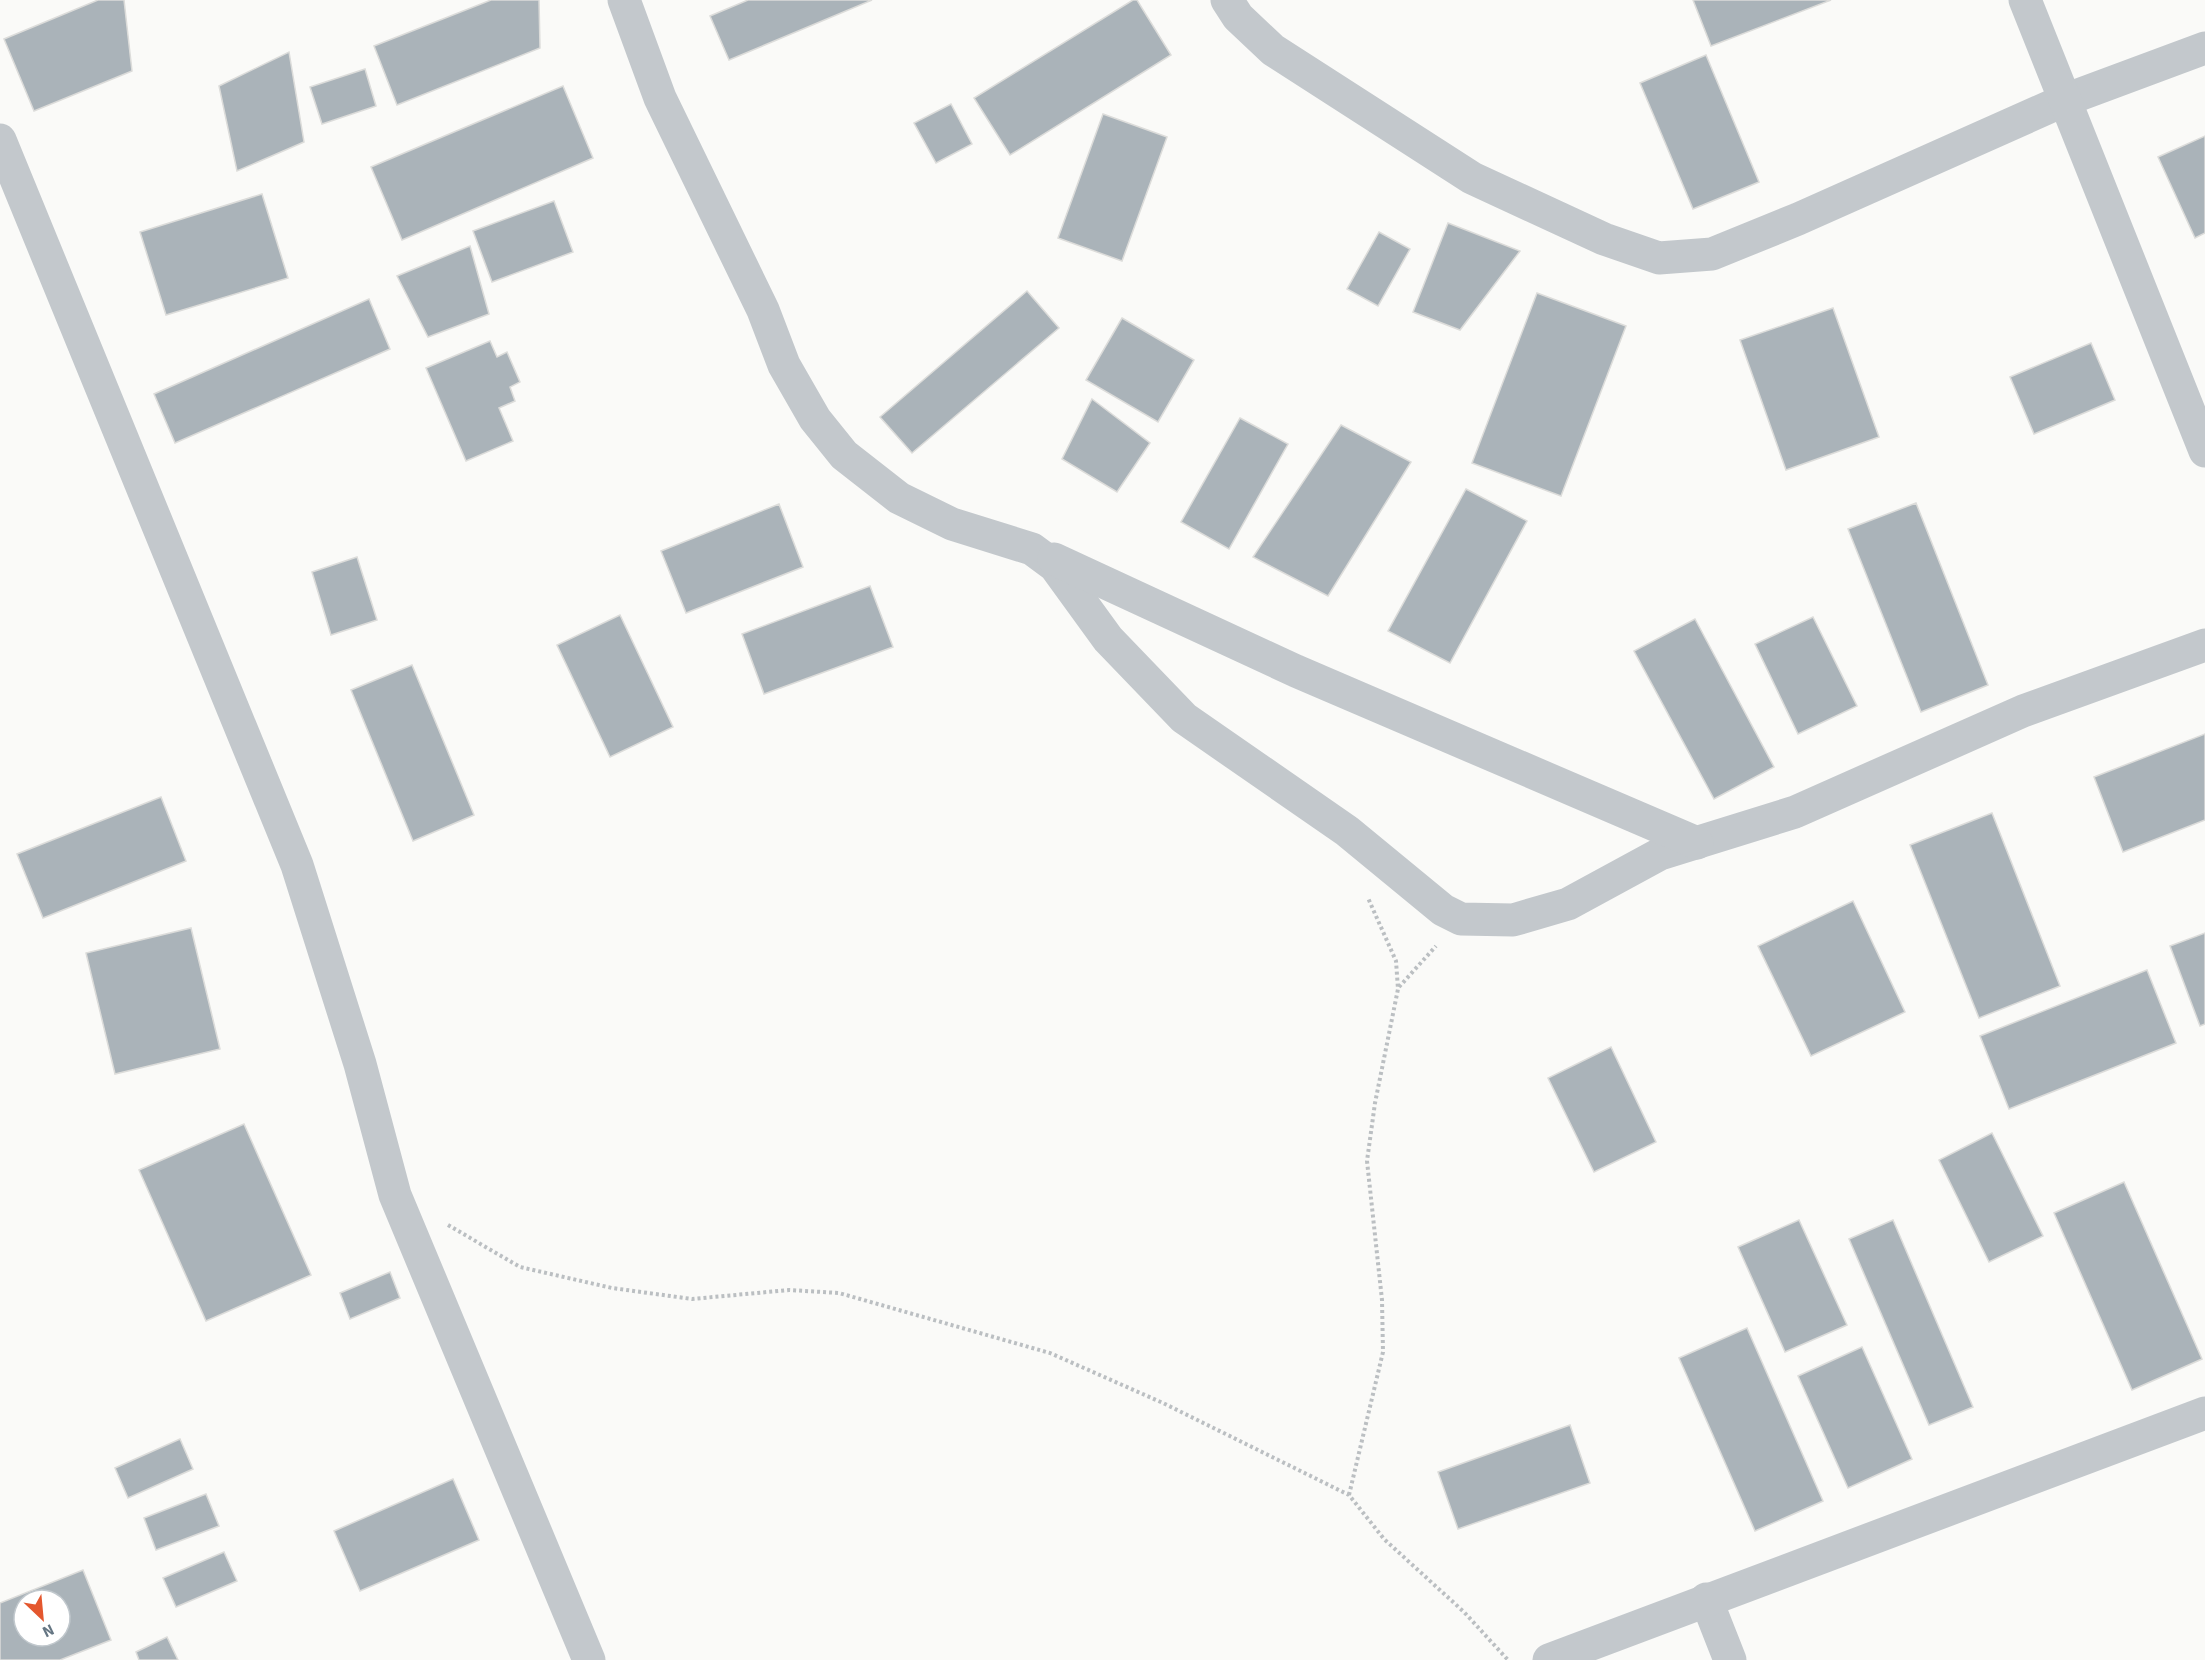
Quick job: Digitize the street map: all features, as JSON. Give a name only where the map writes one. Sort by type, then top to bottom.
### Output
[{"type":"street","points":[[624,0],[660,98],[753,288],[784,364],[815,419],[844,455],[899,498],[952,524],[1032,549],[1296,671],[1697,843]]},
{"type":"street","points":[[1227,0],[1238,17],[1273,50],[1472,178],[1604,239],[1659,258],[1712,254],[1798,219],[2065,100],[2205,48]]},
{"type":"street","points":[[2025,0],[2205,451]]},
{"type":"street","points":[[0,140],[297,864],[360,1064],[395,1195],[589,1660]]},
{"type":"street","points":[[1032,549],[1055,566],[1108,639],[1184,718],[1347,831],[1443,910],[1461,919],[1513,920],[1568,904],[1660,854],[1795,812],[2023,711],[2205,645]]},
{"type":"street","points":[[1549,1660],[2205,1413]]},
{"type":"street","points":[[1706,1599],[1730,1660]]},
{"type":"path","points":[[1349,1495],[1383,1352],[1382,1300],[1367,1161],[1375,1103],[1398,988],[1396,961],[1365,891]]},
{"type":"path","points":[[1398,988],[1461,919]]},
{"type":"path","points":[[447,1225],[520,1267],[612,1288],[692,1299],[789,1290],[839,1293],[1050,1353],[1163,1403],[1349,1495],[1384,1539],[1464,1612],[1508,1660]]},
{"type":"building","points":[[98,0],[124,0],[132,71],[34,111],[4,39]]},
{"type":"building","points":[[491,0],[539,0],[540,48],[397,105],[374,46]]},
{"type":"building","points":[[748,0],[872,0],[729,60],[710,16]]},
{"type":"building","points":[[1133,0],[1137,0],[1171,55],[1010,155],[974,98]]},
{"type":"building","points":[[1693,0],[1831,0],[1711,46]]},
{"type":"building","points":[[289,52],[304,142],[237,171],[219,86]]},
{"type":"building","points":[[1706,55],[1759,182],[1693,209],[1640,83]]},
{"type":"building","points":[[365,69],[376,106],[322,124],[310,87]]},
{"type":"building","points":[[563,86],[593,158],[402,240],[371,167]]},
{"type":"building","points":[[951,104],[972,144],[936,163],[914,123]]},
{"type":"building","points":[[1103,114],[1167,137],[1122,261],[1058,238]]},
{"type":"building","points":[[2205,136],[2205,233],[2195,238],[2158,157]]},
{"type":"building","points":[[262,194],[288,278],[166,315],[140,232]]},
{"type":"building","points":[[554,201],[573,252],[492,282],[473,231]]},
{"type":"building","points":[[1448,223],[1520,251],[1460,330],[1413,312]]},
{"type":"building","points":[[1379,232],[1410,249],[1378,306],[1347,289]]},
{"type":"building","points":[[470,246],[489,314],[428,337],[397,276]]},
{"type":"building","points":[[1027,291],[1059,328],[912,453],[880,417]]},
{"type":"building","points":[[1537,293],[1626,326],[1561,496],[1472,463]]},
{"type":"building","points":[[369,299],[390,349],[175,443],[154,394]]},
{"type":"building","points":[[1833,308],[1879,437],[1786,470],[1740,340]]},
{"type":"building","points":[[1122,318],[1194,360],[1158,422],[1086,380]]},
{"type":"building","points":[[490,341],[497,357],[507,352],[520,382],[510,387],[515,401],[499,408],[513,441],[466,461],[426,368]]},
{"type":"building","points":[[2091,343],[2115,400],[2034,434],[2010,377]]},
{"type":"building","points":[[1092,399],[1150,443],[1117,492],[1062,459]]},
{"type":"building","points":[[1240,418],[1288,444],[1229,549],[1181,522]]},
{"type":"building","points":[[1341,425],[1411,462],[1328,596],[1253,557]]},
{"type":"building","points":[[1466,489],[1527,521],[1450,663],[1388,631]]},
{"type":"building","points":[[1916,503],[1988,685],[1921,712],[1848,529]]},
{"type":"building","points":[[779,504],[803,567],[686,613],[661,551]]},
{"type":"building","points":[[357,557],[377,620],[331,635],[312,572]]},
{"type":"building","points":[[870,586],[893,647],[764,694],[742,634]]},
{"type":"building","points":[[620,615],[673,727],[610,757],[557,645]]},
{"type":"building","points":[[1813,617],[1857,706],[1798,734],[1755,644]]},
{"type":"building","points":[[1695,619],[1774,767],[1714,799],[1634,651]]},
{"type":"building","points":[[412,665],[474,815],[413,841],[351,690]]},
{"type":"building","points":[[2205,734],[2205,820],[2123,852],[2094,777]]},
{"type":"building","points":[[161,797],[186,861],[43,918],[17,854]]},
{"type":"building","points":[[1992,813],[2060,986],[1979,1018],[1910,845]]},
{"type":"building","points":[[1853,901],[1905,1012],[1811,1056],[1758,946]]},
{"type":"building","points":[[191,928],[220,1049],[115,1074],[86,953]]},
{"type":"building","points":[[2205,933],[2205,1024],[2200,1026],[2170,946]]},
{"type":"building","points":[[2147,970],[2176,1043],[2009,1109],[1980,1036]]},
{"type":"building","points":[[1611,1047],[1656,1142],[1594,1172],[1548,1078]]},
{"type":"building","points":[[244,1124],[311,1275],[206,1321],[139,1170]]},
{"type":"building","points":[[1992,1133],[2043,1236],[1989,1262],[1939,1160]]},
{"type":"building","points":[[2124,1182],[2202,1359],[2132,1390],[2054,1213]]},
{"type":"building","points":[[1799,1220],[1847,1325],[1785,1352],[1738,1247]]},
{"type":"building","points":[[1893,1220],[1973,1407],[1929,1425],[1849,1239]]},
{"type":"building","points":[[390,1272],[400,1298],[350,1319],[340,1293]]},
{"type":"building","points":[[1747,1328],[1823,1501],[1755,1531],[1679,1358]]},
{"type":"building","points":[[1862,1347],[1912,1459],[1848,1488],[1798,1376]]},
{"type":"building","points":[[1570,1425],[1590,1483],[1458,1529],[1438,1472]]},
{"type":"building","points":[[180,1439],[193,1469],[128,1498],[115,1468]]},
{"type":"building","points":[[453,1479],[479,1540],[360,1591],[334,1531]]},
{"type":"building","points":[[206,1494],[219,1526],[156,1550],[144,1518]]},
{"type":"building","points":[[224,1552],[237,1581],[176,1607],[163,1578]]},
{"type":"building","points":[[83,1570],[111,1640],[60,1660],[0,1660],[0,1603],[12,1598],[12,1648],[72,1648],[72,1588],[38,1588]]},
{"type":"building","points":[[167,1637],[178,1660],[139,1660],[136,1652]]}]
